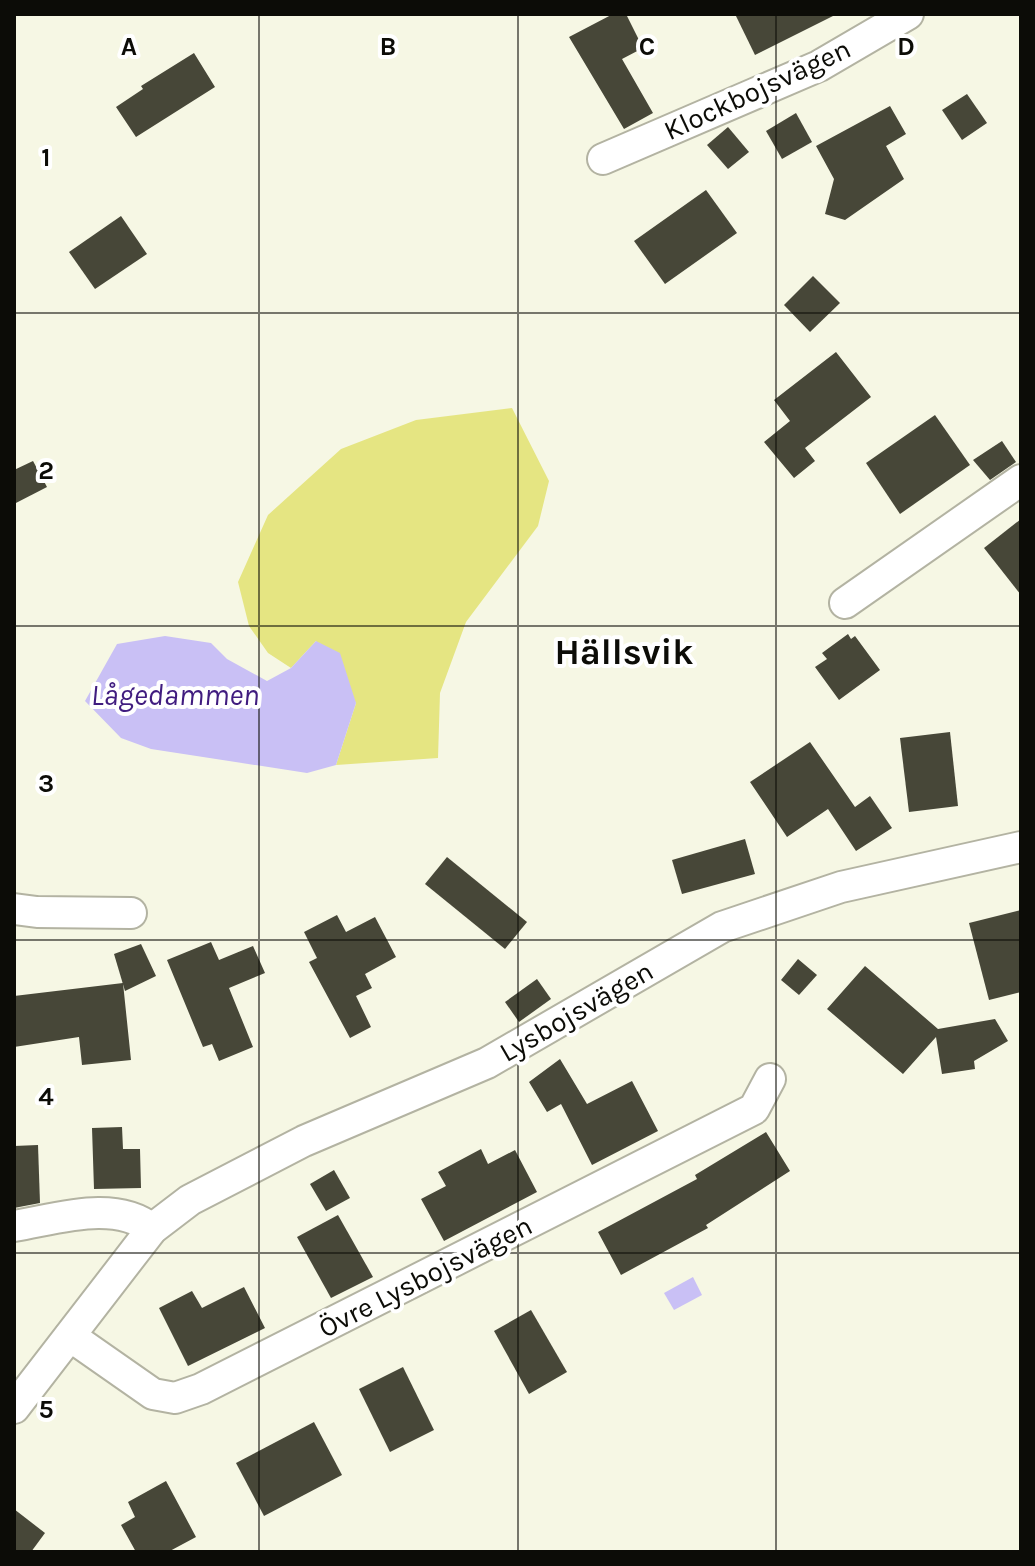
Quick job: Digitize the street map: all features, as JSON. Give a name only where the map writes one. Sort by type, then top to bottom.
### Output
[{"type":"street","name":"Klockbojsvägen","points":[[603,159],[819,66],[908,14]]},
{"type":"street","points":[[845,603],[1021,480]]},
{"type":"street","name":"Lysbojsvägen","points":[[14,1408],[152,1229],[190,1200],[257,1163],[487,1063],[722,927],[841,887],[1021,847]]},
{"type":"street","points":[[14,909],[131,913]]},
{"type":"street","name":"Övre Lysbojsvägen","points":[[70,1336],[153,1394],[175,1398],[201,1389],[754,1109],[770,1079]]},
{"type":"street","points":[[14,1226],[88,1213],[130,1215],[152,1229]]},
{"type":"shaded area","points":[[512,408],[549,481],[538,526],[466,622],[440,693],[438,758],[336,765],[356,703],[316,641],[291,668],[268,653],[249,626],[238,582],[268,515],[341,449],[416,420]]},
{"type":"water","name":"Lågedammen","points":[[165,636],[211,643],[227,659],[267,681],[291,668],[316,641],[340,653],[356,703],[336,765],[307,773],[151,749],[121,738],[85,701],[117,644]]},
{"type":"water","points":[[693,1277],[702,1295],[674,1310],[664,1293]]},
{"type":"building","points":[[613,14],[626,14],[643,48],[622,59],[653,113],[624,129],[569,37]]},
{"type":"building","points":[[735,14],[837,14],[755,55]]},
{"type":"building","points":[[194,53],[215,87],[136,137],[116,107],[143,89],[141,86]]},
{"type":"building","points":[[967,94],[987,123],[962,140],[942,110]]},
{"type":"building","points":[[890,106],[906,134],[886,146],[904,179],[845,220],[825,214],[834,179],[816,146]]},
{"type":"building","points":[[796,113],[812,142],[782,159],[766,131]]},
{"type":"building","points":[[728,127],[749,152],[728,169],[707,145]]},
{"type":"building","points":[[706,190],[737,233],[665,284],[634,241]]},
{"type":"building","points":[[121,216],[147,254],[95,289],[69,252]]},
{"type":"building","points":[[813,276],[840,303],[810,332],[784,305]]},
{"type":"building","points":[[836,352],[871,397],[805,448],[815,461],[794,478],[764,442],[790,421],[774,400]]},
{"type":"building","points":[[935,415],[970,465],[900,514],[866,463]]},
{"type":"building","points":[[1002,441],[1016,462],[990,480],[973,460]]},
{"type":"building","points":[[33,461],[47,487],[14,504],[14,470]]},
{"type":"building","points":[[1021,519],[1021,595],[984,548]]},
{"type":"building","points":[[848,634],[851,639],[855,636],[880,670],[839,700],[815,667],[827,659],[822,653]]},
{"type":"building","points":[[950,732],[958,806],[909,812],[900,738]]},
{"type":"building","points":[[810,742],[855,807],[870,796],[892,828],[856,851],[828,809],[787,837],[750,782]]},
{"type":"building","points":[[745,839],[755,874],[682,894],[672,860]]},
{"type":"building","points":[[447,857],[527,922],[505,949],[425,884]]},
{"type":"building","points":[[1021,910],[1021,992],[989,1000],[969,923]]},
{"type":"building","points":[[337,915],[346,932],[375,917],[396,957],[365,974],[372,988],[356,996],[371,1027],[350,1038],[309,962],[317,958],[304,932]]},
{"type":"building","points":[[211,942],[219,960],[253,946],[265,973],[229,988],[253,1047],[219,1061],[212,1044],[203,1047],[167,960]]},
{"type":"building","points":[[141,944],[156,976],[125,991],[114,954]]},
{"type":"building","points":[[798,959],[817,975],[799,995],[781,980]]},
{"type":"building","points":[[865,966],[938,1029],[995,1019],[1008,1041],[974,1061],[975,1069],[942,1074],[936,1037],[903,1074],[827,1009]]},
{"type":"building","points":[[537,979],[551,999],[519,1022],[505,1002]]},
{"type":"building","points":[[123,983],[131,1060],[82,1065],[79,1037],[14,1047],[14,996]]},
{"type":"building","points":[[560,1059],[587,1104],[632,1081],[658,1131],[592,1165],[561,1104],[547,1112],[529,1082]]},
{"type":"building","points":[[122,1127],[123,1149],[140,1149],[141,1188],[94,1189],[92,1128]]},
{"type":"building","points":[[766,1132],[790,1171],[706,1225],[708,1228],[621,1275],[598,1232],[697,1179],[695,1175]]},
{"type":"building","points":[[38,1145],[40,1203],[14,1208],[14,1146]]},
{"type":"building","points":[[481,1149],[488,1164],[515,1150],[537,1192],[444,1241],[421,1199],[446,1186],[438,1172]]},
{"type":"building","points":[[334,1170],[350,1198],[326,1211],[310,1184]]},
{"type":"building","points":[[338,1215],[373,1277],[331,1298],[297,1237]]},
{"type":"building","points":[[244,1287],[265,1328],[188,1366],[159,1308],[192,1291],[202,1308]]},
{"type":"building","points":[[531,1310],[567,1372],[529,1394],[494,1331]]},
{"type":"building","points":[[403,1367],[434,1430],[390,1452],[359,1389]]},
{"type":"building","points":[[314,1422],[342,1475],[264,1516],[236,1463]]},
{"type":"building","points":[[166,1481],[196,1537],[168,1552],[136,1552],[121,1525],[135,1517],[128,1502]]},
{"type":"building","points":[[14,1509],[45,1533],[31,1552],[14,1552]]},
{"type":"district","name":"Hällsvik","points":[[624,651]]}]
